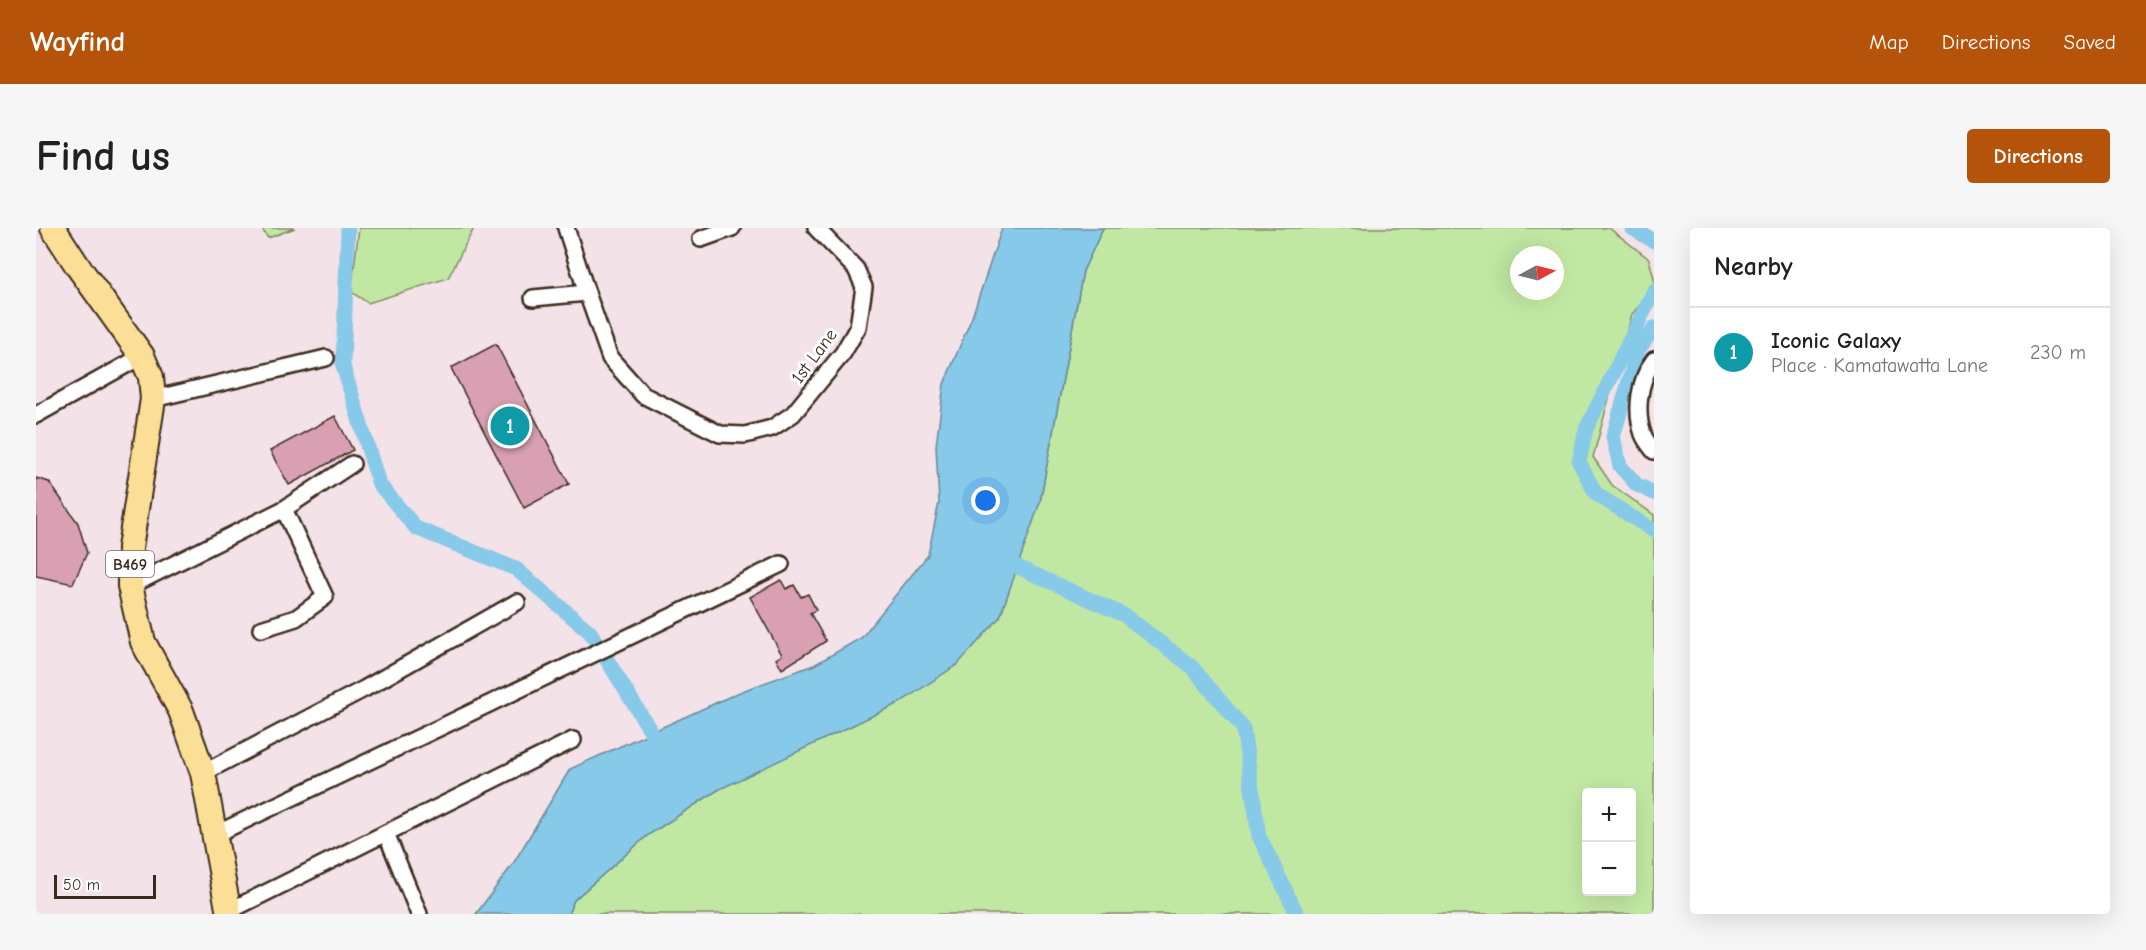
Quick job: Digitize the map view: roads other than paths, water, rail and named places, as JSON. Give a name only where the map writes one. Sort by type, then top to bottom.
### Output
[{"type":"main road","name":"B469","points":[[53,228],[142,356],[151,377],[153,399],[130,548],[130,586],[142,642],[181,711],[203,773],[229,912]]},
{"type":"street","points":[[533,298],[587,293],[566,228]]},
{"type":"street","points":[[701,238],[732,228]]},
{"type":"street","name":"1st Lane","points":[[587,293],[610,358],[643,395],[720,434],[745,435],[771,428],[793,414],[843,353],[858,327],[864,287],[856,269],[816,228]]},
{"type":"street","points":[[36,415],[142,356]]},
{"type":"street","points":[[153,399],[326,358]]},
{"type":"street","points":[[1654,360],[1648,368],[1642,386],[1639,412],[1644,436],[1654,451]]},
{"type":"street","points":[[130,586],[284,509],[352,464]]},
{"type":"street","points":[[261,629],[296,618],[325,597],[284,509]]},
{"type":"street","points":[[216,834],[781,564]]},
{"type":"street","points":[[203,773],[364,689],[517,602]]},
{"type":"street","points":[[229,912],[573,740]]},
{"type":"street","points":[[386,833],[419,914]]},
{"type":"water","points":[[1002,228],[1103,228],[1083,271],[1040,502],[1000,617],[958,664],[901,702],[718,790],[648,835],[574,900],[568,914],[476,914],[513,864],[570,769],[742,691],[814,665],[861,638],[928,555],[939,503],[936,446],[944,384],[972,317]]},
{"type":"waterway","points":[[348,228],[343,366],[379,484],[416,528],[516,569],[590,632],[661,748]]},
{"type":"waterway","points":[[1632,228],[1654,241]]},
{"type":"waterway","points":[[1654,291],[1586,429],[1579,462],[1596,494],[1654,531]]},
{"type":"waterway","points":[[1654,328],[1638,350],[1613,437],[1620,466],[1637,485],[1654,493]]},
{"type":"waterway","points":[[1018,567],[1124,615],[1191,666],[1243,728],[1259,836],[1297,914]]},
{"type":"place","name":"Iconic Galaxy","points":[[510,426]]}]
